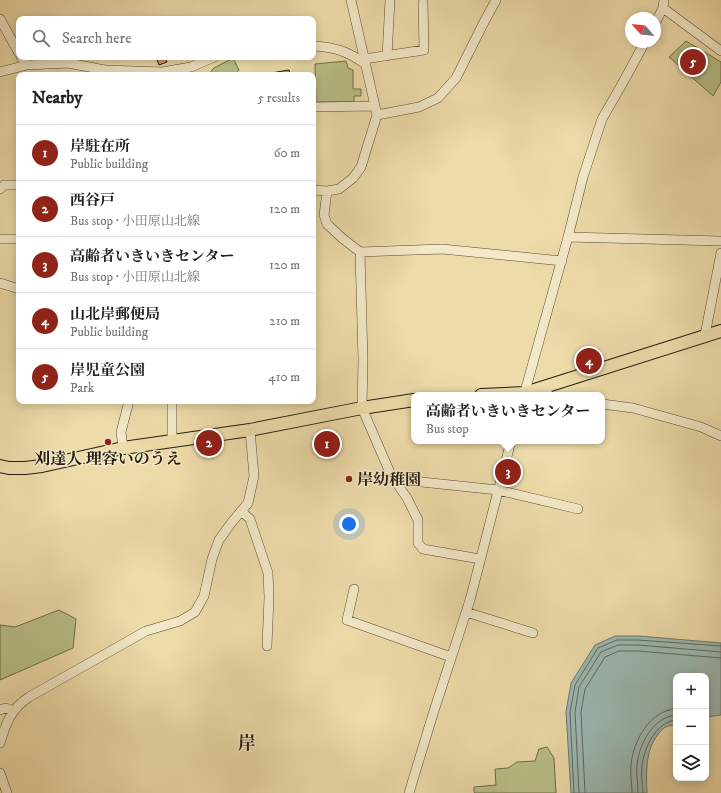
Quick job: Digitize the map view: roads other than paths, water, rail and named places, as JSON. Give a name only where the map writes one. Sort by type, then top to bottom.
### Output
[{"type":"main road","points":[[530,392],[721,331]]},
{"type":"main road","points":[[0,466],[9,468],[24,468],[42,466],[123,448],[250,430],[362,408],[411,400]]},
{"type":"street","points":[[316,190],[327,191],[339,189],[353,178],[361,167],[376,110],[351,0]]},
{"type":"street","points":[[387,56],[390,0]]},
{"type":"street","points":[[316,107],[376,110],[419,107],[438,98],[456,78],[482,24],[496,0]]},
{"type":"street","points":[[316,46],[331,47],[350,53],[364,61],[424,50],[423,3]]},
{"type":"street","points":[[663,4],[721,51]]},
{"type":"street","points":[[0,19],[16,48]]},
{"type":"street","points":[[525,392],[562,261],[582,177],[602,119],[642,48]]},
{"type":"street","points":[[23,60],[27,65]]},
{"type":"street","points":[[0,72],[27,65],[68,63],[104,70],[162,72],[191,67],[207,60]]},
{"type":"street","points":[[0,189],[4,185],[16,185]]},
{"type":"street","points":[[327,191],[324,215],[327,224],[360,252],[442,249],[562,261]]},
{"type":"street","points":[[568,237],[721,241]]},
{"type":"street","points":[[0,239],[16,239]]},
{"type":"street","points":[[360,252],[363,359],[362,408],[393,479],[407,498],[418,520],[418,543],[423,549],[480,559]]},
{"type":"street","points":[[705,335],[721,253]]},
{"type":"street","points":[[0,283],[16,288]]},
{"type":"street","points":[[538,389],[544,392]]},
{"type":"street","points":[[123,448],[121,432],[128,404]]},
{"type":"street","points":[[172,404],[172,442]]},
{"type":"street","points":[[605,404],[633,408],[701,427],[721,436]]},
{"type":"street","points":[[0,743],[13,711],[17,705],[146,631],[180,621],[195,612],[204,596],[212,559],[219,540],[248,503],[254,476],[250,430]]},
{"type":"street","points":[[409,793],[466,612],[510,444]]},
{"type":"street","points":[[393,479],[498,490],[578,509]]},
{"type":"street","points":[[241,511],[250,519],[268,573],[269,597],[267,646]]},
{"type":"street","points":[[354,589],[347,620],[451,657]]},
{"type":"street","points":[[466,612],[533,633]]},
{"type":"street","points":[[0,710],[6,708],[13,711]]},
{"type":"street","points":[[0,773],[7,793]]},
{"type":"water","points":[[615,636],[639,636],[721,643],[721,715],[709,717],[709,673],[673,673],[673,725],[664,728],[653,742],[648,758],[647,793],[571,793],[566,712],[571,683],[595,645]]},
{"type":"place","name":"岸児童公園","points":[[693,62]]},
{"type":"place","name":"山北岸郵便局","points":[[589,361]]},
{"type":"place","name":"刈達人 理容いのうえ","points":[[108,442]]},
{"type":"place","name":"西谷戸","points":[[209,443]]},
{"type":"place","name":"岸駐在所","points":[[327,444]]},
{"type":"place","name":"高齢者いきいきセンター","points":[[508,472]]},
{"type":"place","name":"岸幼稚園","points":[[349,479]]},
{"type":"district","name":"岸","points":[[247,743]]}]
